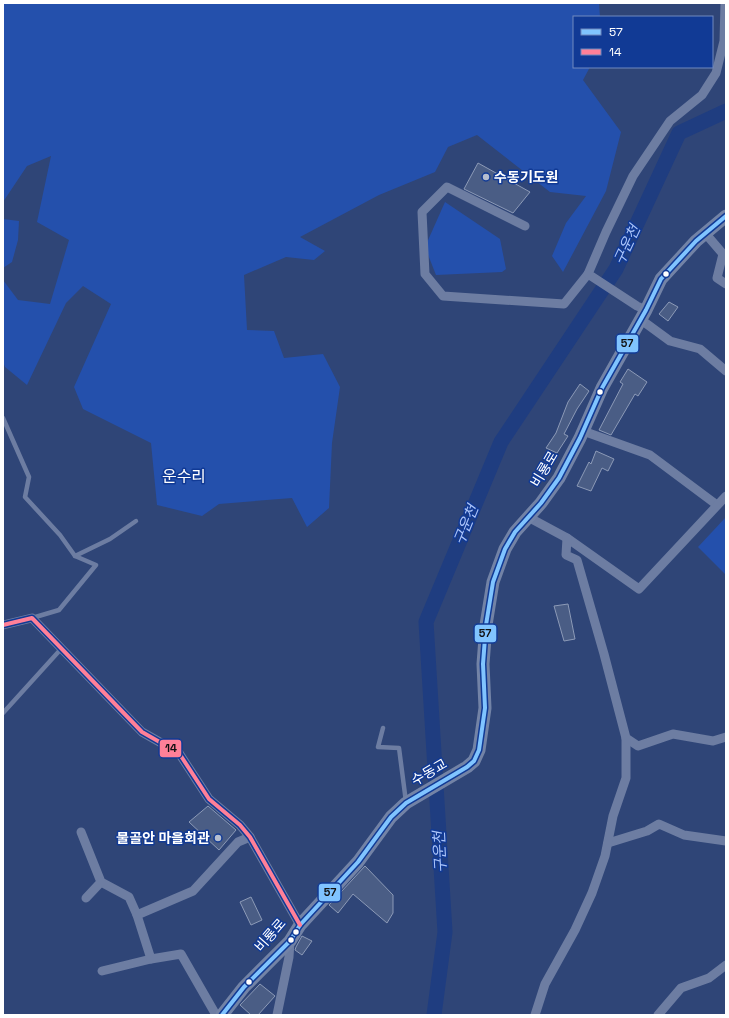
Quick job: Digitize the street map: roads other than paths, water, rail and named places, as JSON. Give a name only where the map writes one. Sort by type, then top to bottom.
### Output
[{"type":"main road","name":"비룡로","points":[[467,768],[474,761],[479,750],[484,708],[483,664],[486,625],[493,582],[506,548],[515,532],[541,504],[559,478],[583,431],[602,388],[641,312],[661,279],[691,246],[726,216]]},
{"type":"main road","name":"수동교","points":[[406,803],[467,768]]},
{"type":"main road","name":"비룡로","points":[[222,1015],[244,987],[290,941],[300,925],[358,862],[391,817],[406,803]]},
{"type":"street","points":[[525,226],[447,187],[422,212],[425,274],[443,296],[564,304],[589,275],[606,232],[633,176],[670,121],[702,95],[716,73],[724,41],[725,3]]},
{"type":"street","points":[[705,234],[723,254],[717,278],[726,284]]},
{"type":"street","points":[[589,275],[641,312],[670,342],[700,349],[726,371]]},
{"type":"street","points":[[583,431],[650,455],[717,505]]},
{"type":"street","points":[[528,517],[567,538],[639,589],[726,496]]},
{"type":"street","points":[[535,1015],[545,984],[575,930],[592,893],[605,856],[613,816],[626,778],[626,738],[577,560],[566,556],[567,538]]},
{"type":"street","points":[[3,625],[32,618],[142,732],[179,753],[208,798],[240,825],[250,837],[300,925]]},
{"type":"street","points":[[626,738],[638,746],[673,734],[713,741],[726,737]]},
{"type":"street","points":[[608,843],[647,831],[659,824],[684,835],[726,841]]},
{"type":"street","points":[[80,832],[101,882],[129,897],[137,915],[151,959]]},
{"type":"street","points":[[137,915],[193,891],[238,842],[250,837]]},
{"type":"street","points":[[86,898],[101,882]]},
{"type":"street","points":[[277,1015],[289,957],[290,941]]},
{"type":"street","points":[[102,971],[151,959],[181,954],[216,1015]]},
{"type":"street","points":[[658,1015],[681,988],[709,978],[726,965]]},
{"type":"lane","points":[[3,418],[28,477],[25,496],[60,535],[75,556],[96,565],[59,610],[32,618]]},
{"type":"lane","points":[[75,556],[110,539],[136,521]]},
{"type":"lane","points":[[3,714],[61,649]]},
{"type":"lane","points":[[384,728],[378,747],[399,748],[406,803]]},
{"type":"waterway","name":"구운천","points":[[434,1015],[445,932],[426,622],[501,442],[616,269],[679,133],[726,111]]},
{"type":"place","name":"수동기도원","points":[[486,177]]},
{"type":"place","name":"물골안 마을회관","points":[[218,838]]},
{"type":"district","name":"운수리","points":[[184,476]]}]
